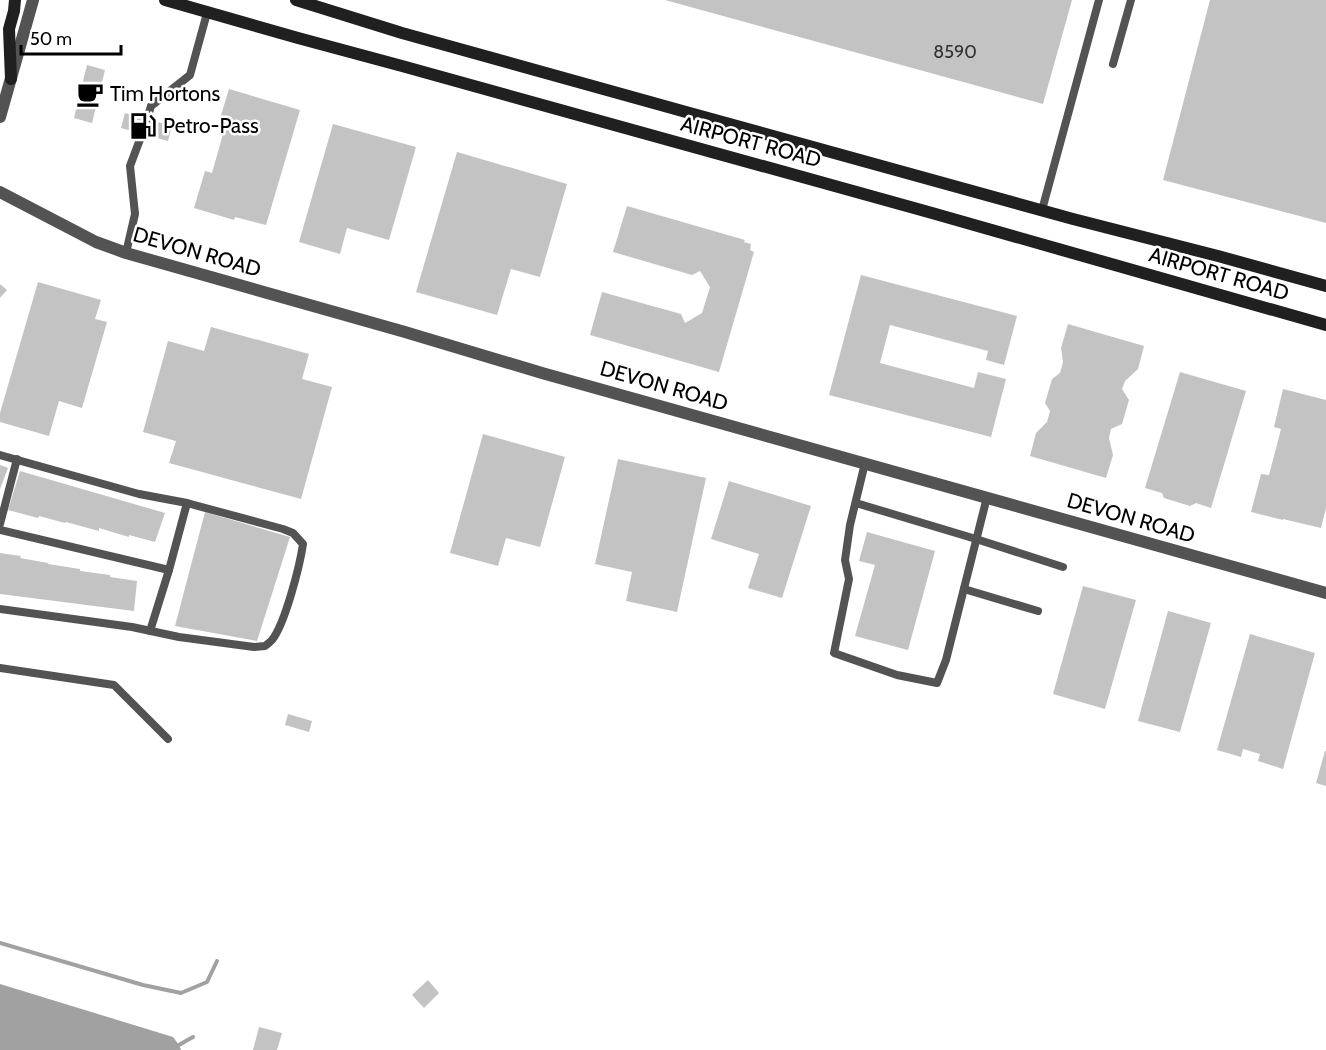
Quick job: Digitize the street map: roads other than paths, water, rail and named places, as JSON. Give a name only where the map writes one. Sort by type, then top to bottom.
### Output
[{"type":"main road","points":[[11,79],[9,29],[15,0]]},
{"type":"main road","name":"AIRPORT ROAD","points":[[165,0],[888,200],[1326,325]]},
{"type":"main road","name":"AIRPORT ROAD","points":[[296,0],[413,36],[1326,286]]},
{"type":"street","points":[[0,117],[33,0]]},
{"type":"street","name":"DEVON ROAD","points":[[0,192],[96,242],[126,253],[1326,593]]},
{"type":"lane","points":[[1042,210],[1100,0]]},
{"type":"lane","points":[[1113,63],[1131,0]]},
{"type":"lane","points":[[147,119],[152,106],[190,75],[207,13]]},
{"type":"lane","points":[[126,253],[135,214],[130,166],[142,134]]},
{"type":"lane","points":[[0,455],[140,494],[188,503],[283,529],[293,533],[303,544],[280,626],[273,639],[265,646],[254,647],[0,609]]},
{"type":"lane","points":[[0,524],[17,459]]},
{"type":"lane","points":[[865,463],[850,525],[845,560],[849,579],[834,653],[897,675],[937,683],[946,660],[987,497]]},
{"type":"lane","points":[[150,631],[188,503]]},
{"type":"lane","points":[[856,503],[1063,567]]},
{"type":"lane","points":[[0,530],[169,570]]},
{"type":"lane","points":[[964,589],[1038,611]]},
{"type":"lane","points":[[0,668],[114,685],[168,739]]},
{"type":"waterway","points":[[0,943],[143,985],[181,993],[207,982],[217,961]]},
{"type":"waterway","points":[[170,1050],[193,1037]]},
{"type":"place","name":"Tim Hortons","points":[[90,94]]},
{"type":"place","name":"Petro-Pass","points":[[143,126]]}]
